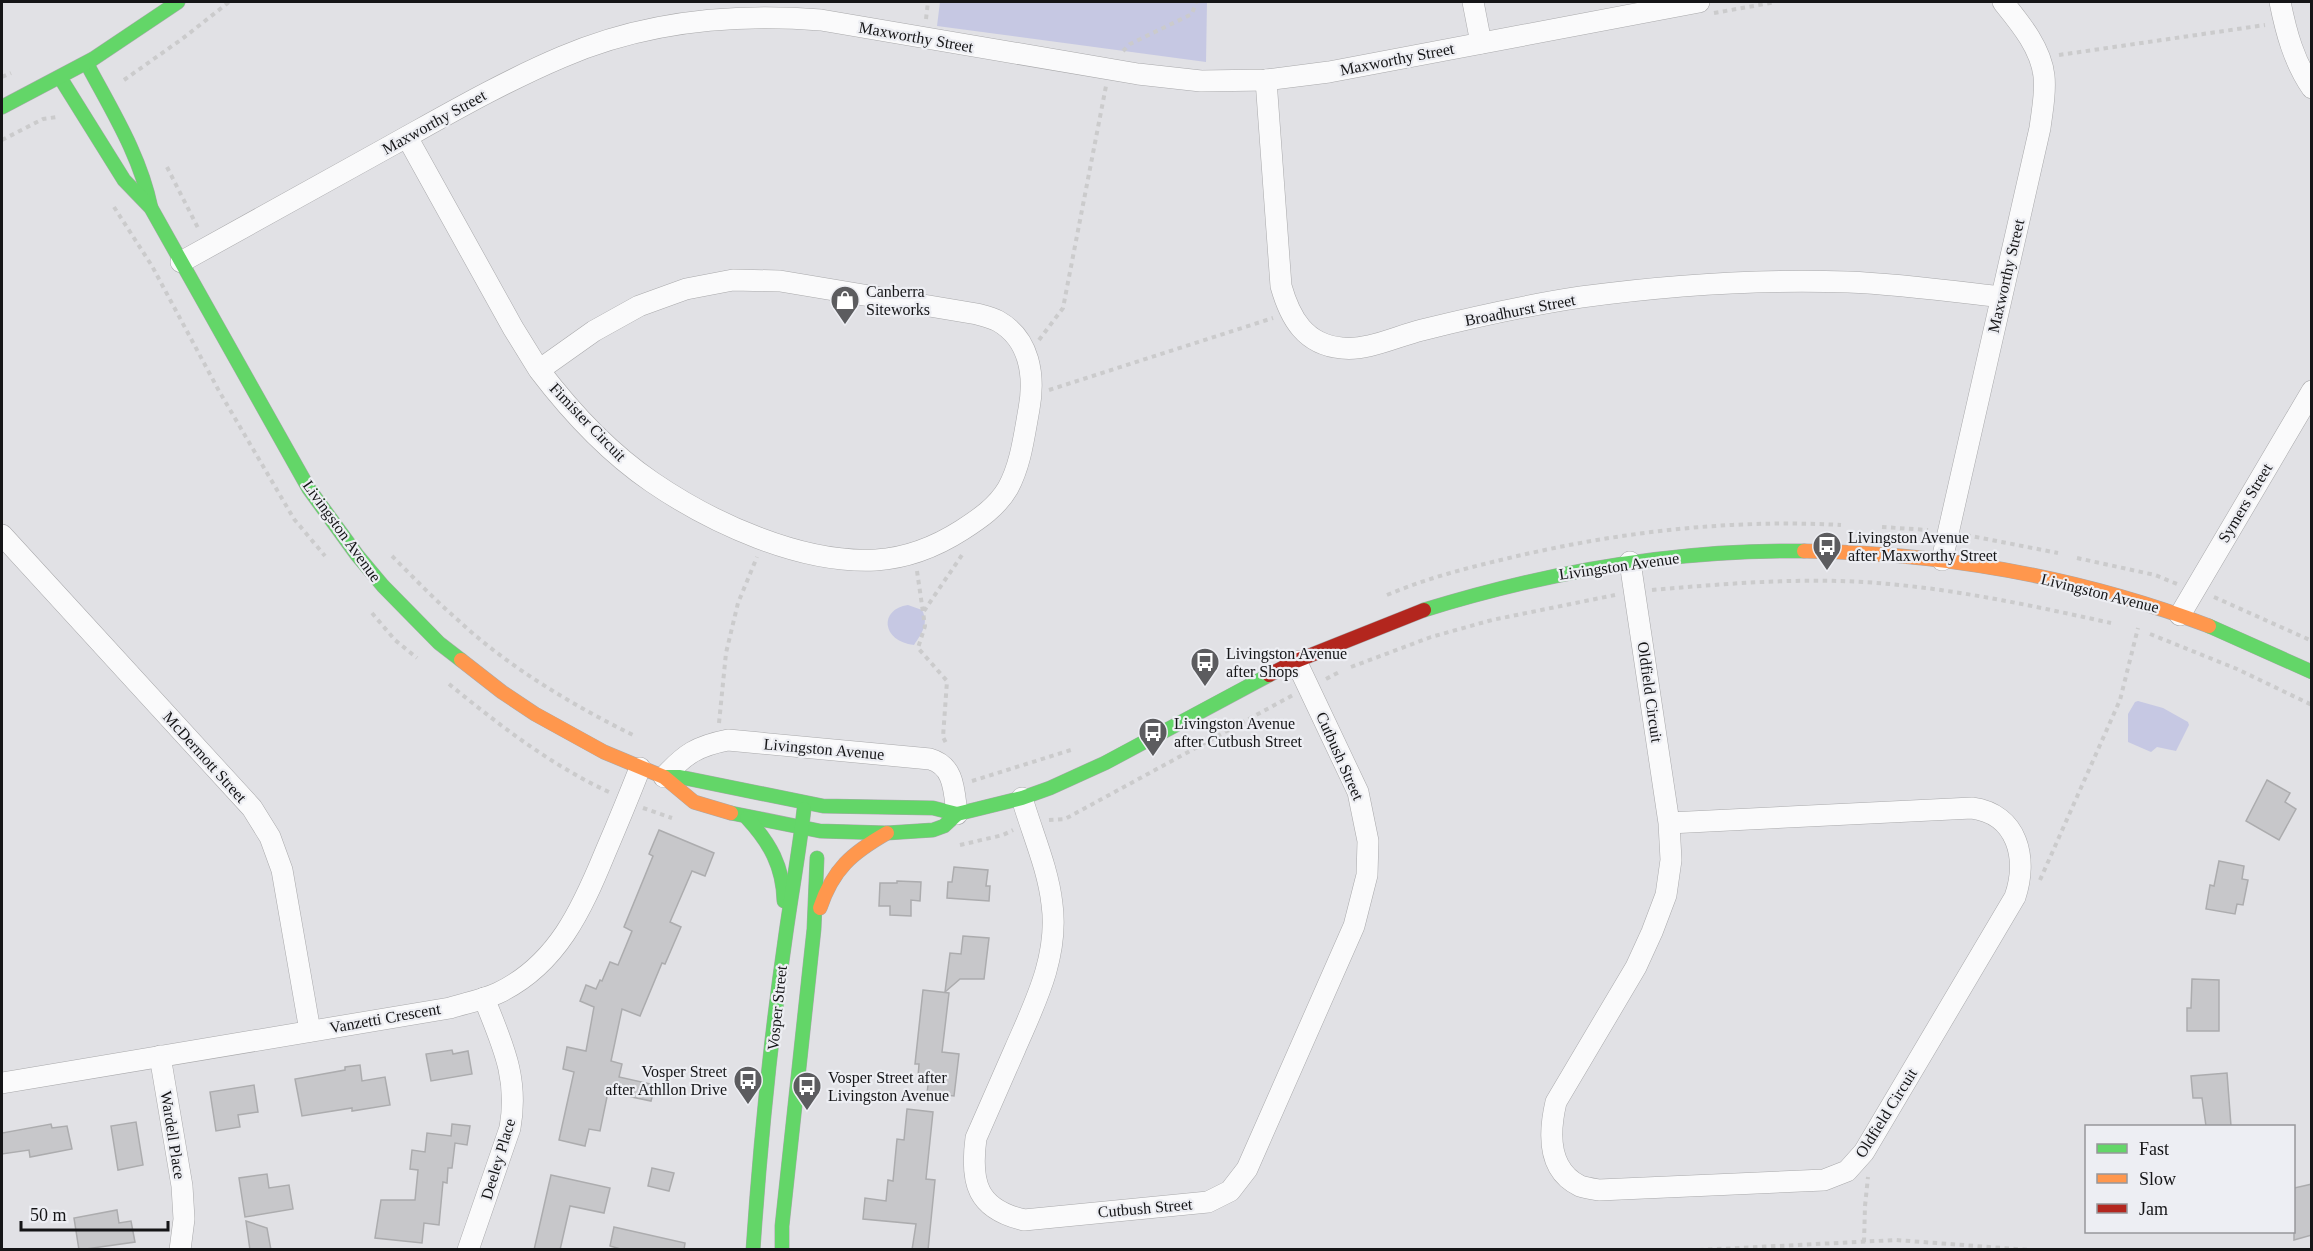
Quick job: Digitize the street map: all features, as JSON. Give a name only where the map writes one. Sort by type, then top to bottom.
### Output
[{"type":"street","points":[[2,106],[61,79],[87,64],[137,33],[178,2]]},
{"type":"street","points":[[1473,2],[1481,43]]},
{"type":"street","name":"Maxworthy Street","points":[[181,262],[500,85],[563,56],[660,27],[725,18],[821,20],[1107,81],[1266,80],[1329,72],[1699,2]]},
{"type":"street","name":"Maxworthy Street","points":[[1942,560],[2040,128],[2044,74],[2038,57],[2020,23],[2003,2]]},
{"type":"street","points":[[2282,12],[2287,36],[2303,76],[2312,88]]},
{"type":"street","name":"Livingston Avenue","points":[[87,64],[138,161],[147,183],[151,208]]},
{"type":"street","name":"Livingston Avenue","points":[[61,79],[124,180],[151,208],[309,489],[357,555],[383,586],[440,643],[502,692],[535,714],[604,752],[664,777],[694,802],[747,818],[820,831],[887,833],[933,830],[944,826],[957,814]]},
{"type":"street","name":"Broadhurst Street","points":[[1266,80],[1281,286],[1290,313],[1301,330],[1320,343],[1343,349],[1368,346],[1421,331],[1527,307],[1581,297],[1688,285],[1741,282],[1846,282],[1898,285],[2001,297]]},
{"type":"street","name":"Fimister Circuit","points":[[407,137],[513,328],[539,370],[559,396],[603,442],[644,476],[706,515],[764,540],[843,559],[878,560],[913,553],[948,539],[981,518],[1008,488],[1019,462],[1032,392],[1030,366],[1025,351],[1016,334],[998,321],[977,314],[780,281],[733,280],[686,289],[639,306],[594,331],[539,370]]},
{"type":"street","name":"Symers Street","points":[[2180,615],[2312,391]]},
{"type":"street","name":"McDermott Street","points":[[2,535],[244,799],[270,837],[282,870],[310,1031]]},
{"type":"street","name":"Livingston Avenue","points":[[664,777],[680,777],[823,806],[933,808],[957,814],[1022,798],[1050,788],[1105,763],[1296,661],[1358,635],[1461,598],[1544,577],[1630,562],[1747,550],[1825,550],[1942,560],[2062,581],[2180,615],[2227,633],[2312,672]]},
{"type":"street","name":"Oldfield Circuit","points":[[1630,562],[1669,823],[1671,860],[1666,896],[1636,967],[1556,1102],[1551,1124],[1551,1147],[1554,1157],[1565,1174],[1572,1180],[1580,1186],[1599,1191],[1824,1180],[1846,1171],[1864,1152],[2015,897],[2019,886],[2021,863],[2017,842],[2007,825],[1991,813],[1972,808],[1669,823]]},
{"type":"street","name":"Cutbush Street","points":[[1022,798],[1045,871],[1052,905],[1052,942],[1038,997],[976,1138],[974,1174],[982,1194],[995,1210],[1024,1220],[1208,1202],[1230,1191],[1247,1169],[1353,926],[1367,875],[1368,841],[1358,792],[1296,661]]},
{"type":"street","name":"Livingston Avenue","points":[[664,777],[681,758],[693,750],[728,740],[930,759],[939,761],[951,779],[957,814]]},
{"type":"street","name":"Vanzetti Crescent","points":[[2,1083],[450,1008],[500,992],[544,961],[568,932],[586,900],[640,768]]},
{"type":"street","name":"Vosper Street","points":[[753,1250],[758,1181],[785,940],[795,885],[805,803]]},
{"type":"street","name":"Vosper Street","points":[[782,1250],[782,1226],[814,929],[814,879],[823,806]]},
{"type":"street","points":[[747,818],[767,840],[778,863],[784,888],[785,940]]},
{"type":"street","points":[[814,929],[823,895],[839,866],[856,850],[887,833]]},
{"type":"street","name":"Deeley Place","points":[[468,1250],[510,1128],[513,1112],[513,1080],[505,1051],[484,998]]},
{"type":"street","name":"Wardell Place","points":[[160,1056],[182,1186],[184,1219],[180,1250]]},
{"type":"path","points":[[136,74],[229,2]]},
{"type":"path","points":[[1025,351],[1038,342],[1063,308],[1113,58],[1130,44],[1192,14],[1196,2]]},
{"type":"path","points":[[2038,57],[2282,12]]},
{"type":"path","points":[[2,140],[44,119],[56,118]]},
{"type":"path","points":[[1046,382],[1044,391],[1290,313]]},
{"type":"path","points":[[1382,598],[1422,580],[1483,564],[1555,547],[1640,533],[1745,523],[1847,525]]},
{"type":"path","points":[[1880,527],[1983,536]]},
{"type":"path","points":[[709,726],[720,723],[726,653],[738,603],[764,540]]},
{"type":"path","points":[[924,612],[969,544]]},
{"type":"path","points":[[913,553],[925,626],[918,648],[947,681],[943,737],[947,746],[954,751]]},
{"type":"path","points":[[391,555],[460,622],[527,674],[595,716],[637,737]]},
{"type":"path","points":[[958,845],[1003,836],[1029,824],[1065,819],[1342,671],[1451,631],[1492,620],[1635,592],[1756,581],[1863,582],[1945,590],[2115,624]]},
{"type":"path","points":[[2212,587],[2214,599],[2234,605],[2312,641]]},
{"type":"path","points":[[2137,629],[2237,669],[2312,705]]},
{"type":"path","points":[[968,776],[970,782],[1076,748]]},
{"type":"path","points":[[1699,1250],[1896,1240],[2029,1250]]},
{"type":"shaded area","points":[[940,2],[1207,2],[1206,62],[937,26]]},
{"type":"shaded area","points":[[908,605],[922,610],[925,620],[922,632],[914,645],[895,638],[888,625],[888,618],[892,612]]},
{"type":"shaded area","points":[[2138,701],[2163,708],[2188,722],[2189,725],[2176,751],[2157,747],[2151,752],[2128,742],[2128,714]]},
{"type":"building","points":[[2267,780],[2290,793],[2285,802],[2296,809],[2279,840],[2246,821]]},
{"type":"building","points":[[659,830],[714,853],[705,876],[692,871],[670,922],[681,927],[665,964],[662,963],[640,1016],[622,1009],[611,1061],[622,1064],[619,1077],[655,1085],[651,1101],[608,1092],[600,1131],[589,1129],[585,1146],[559,1140],[574,1072],[563,1069],[567,1047],[586,1051],[594,1007],[580,1001],[586,985],[596,989],[610,962],[618,965],[632,931],[624,927],[653,856],[649,854]]},
{"type":"building","points":[[2219,861],[2244,866],[2242,879],[2248,880],[2243,905],[2237,904],[2235,914],[2206,909],[2210,885],[2214,886]]},
{"type":"building","points":[[954,867],[988,870],[986,886],[990,886],[989,901],[947,898],[948,882],[952,882]]},
{"type":"building","points":[[897,881],[921,882],[920,901],[911,900],[911,916],[890,915],[890,906],[879,906],[880,883],[897,883]]},
{"type":"building","points":[[963,936],[989,938],[984,979],[960,979],[945,992],[950,953],[961,954]]},
{"type":"building","points":[[2192,979],[2219,980],[2219,1031],[2187,1031],[2187,1008],[2191,1008]]},
{"type":"building","points":[[923,990],[949,993],[942,1052],[959,1054],[954,1096],[927,1093],[929,1078],[918,1077],[919,1064],[915,1064]]},
{"type":"building","points":[[452,1050],[453,1054],[468,1051],[472,1074],[431,1081],[426,1054]]},
{"type":"building","points":[[360,1065],[362,1081],[385,1077],[390,1105],[302,1116],[295,1079]]},
{"type":"building","points":[[2227,1073],[2231,1125],[2206,1125],[2202,1098],[2193,1098],[2191,1076]]},
{"type":"building","points":[[254,1085],[258,1112],[238,1115],[240,1127],[216,1131],[210,1092]]},
{"type":"building","points":[[907,1109],[933,1112],[926,1179],[935,1180],[928,1250],[912,1250],[916,1224],[863,1219],[865,1198],[886,1201],[888,1180],[893,1181],[897,1139],[904,1140]]},
{"type":"building","points":[[136,1122],[143,1165],[118,1170],[111,1126]]},
{"type":"building","points":[[51,1124],[52,1128],[67,1126],[72,1149],[30,1157],[29,1150],[2,1154],[2,1133]]},
{"type":"building","points":[[452,1124],[470,1126],[467,1145],[455,1143],[452,1168],[448,1168],[447,1183],[443,1182],[439,1225],[424,1223],[422,1243],[375,1238],[381,1200],[415,1200],[418,1170],[410,1169],[412,1150],[425,1152],[427,1133],[451,1136]]},
{"type":"building","points":[[652,1168],[674,1173],[669,1191],[648,1186]]},
{"type":"building","points":[[267,1174],[269,1188],[289,1185],[293,1209],[245,1217],[239,1178]]},
{"type":"building","points":[[551,1175],[610,1188],[604,1213],[570,1206],[560,1250],[534,1250]]},
{"type":"building","points":[[2312,1184],[2312,1235],[2294,1240],[2295,1233],[2295,1188]]},
{"type":"building","points":[[117,1210],[119,1223],[131,1221],[135,1242],[79,1250],[74,1218]]},
{"type":"building","points":[[246,1221],[267,1228],[271,1250],[250,1250]]},
{"type":"building","points":[[614,1227],[685,1243],[684,1250],[624,1250],[610,1246]]},
{"type":"traffic: fast","points":[[2,107],[93,59],[178,2]]},
{"type":"traffic: fast","points":[[87,64],[133,152],[151,208]]},
{"type":"traffic: fast","points":[[61,79],[124,180],[151,208],[309,489],[357,555],[383,586],[439,643],[461,660]]},
{"type":"traffic: fast","points":[[1424,610],[1517,584],[1612,566],[1708,554],[1804,551]]},
{"type":"traffic: fast","points":[[2209,626],[2312,672]]},
{"type":"traffic: fast","points":[[664,777],[680,777],[823,806],[933,808],[957,814],[1022,798],[1050,788],[1105,763],[1269,675]]},
{"type":"traffic: fast","points":[[753,1250],[770,1056],[804,809]]},
{"type":"traffic: fast","points":[[731,813],[820,831],[887,833],[933,830],[944,826],[957,814]]},
{"type":"traffic: fast","points":[[747,818],[774,856],[781,877],[784,901]]},
{"type":"traffic: fast","points":[[782,1250],[782,1226],[814,929],[817,858]]},
{"type":"traffic: slow","points":[[1804,551],[1907,557],[2010,571],[2111,594],[2209,626]]},
{"type":"traffic: slow","points":[[461,660],[535,714],[604,752],[664,777],[694,802],[731,813]]},
{"type":"traffic: slow","points":[[820,908],[831,883],[845,863],[887,833]]},
{"type":"traffic: jam","points":[[1269,675],[1296,661],[1424,610]]},
{"type":"place","name":"Canberra Siteworks","points":[[845,326]]},
{"type":"place","name":"Livingston Avenue after Maxworthy Street","points":[[1827,572]]},
{"type":"place","name":"Livingston Avenue after Shops","points":[[1205,688]]},
{"type":"place","name":"Livingston Avenue after Cutbush Street","points":[[1153,758]]},
{"type":"place","name":"Vosper Street after Athllon Drive","points":[[748,1106]]},
{"type":"place","name":"Vosper Street after Livingston Avenue","points":[[807,1112]]}]
